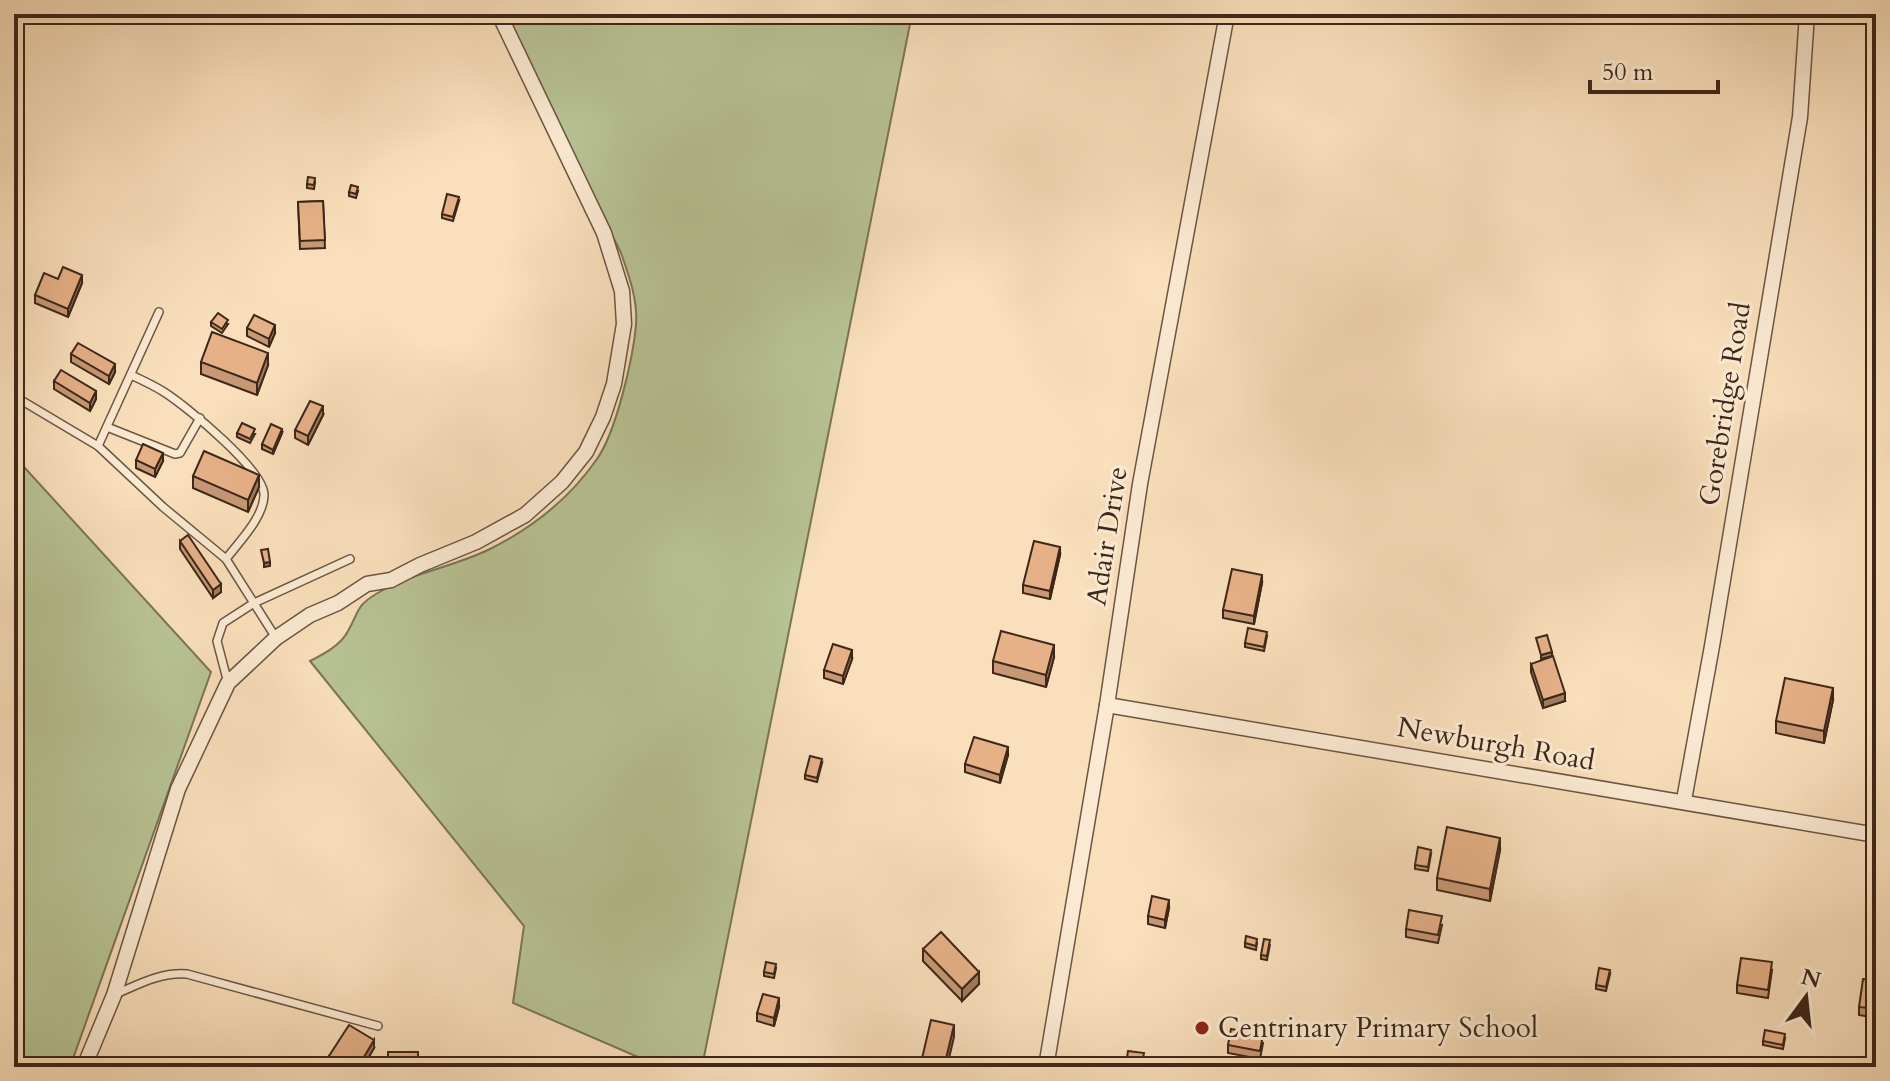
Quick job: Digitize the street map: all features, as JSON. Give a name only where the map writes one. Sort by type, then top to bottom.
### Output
[{"type":"street","points":[[84,1067],[114,995],[178,789],[228,683],[276,638],[310,615],[338,603],[367,584],[391,580],[476,542],[525,515],[562,482],[586,452],[603,417],[614,384],[624,324],[622,291],[604,233],[499,14]]},
{"type":"street","name":"Adair Drive","points":[[1046,1067],[1107,705],[1140,484],[1227,14]]},
{"type":"street","name":"Gorebridge Road","points":[[1684,800],[1800,117],[1807,14]]},
{"type":"street","name":"Newburgh Road","points":[[1107,705],[1577,785],[1684,800],[1876,835]]},
{"type":"lane","points":[[98,446],[159,312]]},
{"type":"lane","points":[[131,375],[161,390],[200,418],[245,462],[264,487],[265,499],[260,512],[226,559]]},
{"type":"lane","points":[[14,396],[98,446],[163,507],[226,559],[276,638]]},
{"type":"lane","points":[[107,427],[175,454],[180,453],[200,418]]},
{"type":"lane","points":[[228,683],[217,641],[223,623],[254,603],[350,559]]},
{"type":"lane","points":[[114,995],[155,978],[175,973],[187,974],[378,1026]]},
{"type":"green space","points":[[502,14],[912,14],[702,1067],[661,1067],[513,1003],[524,926],[310,661],[341,641],[361,606],[376,594],[490,549],[521,532],[549,511],[575,487],[597,459],[617,414],[636,325],[636,306],[630,279],[621,253]]},
{"type":"green space","points":[[14,456],[211,672],[70,1067],[14,1067]]},
{"type":"building","points":[[308,177],[315,178],[314,185],[307,184]]},
{"type":"building","points":[[351,185],[358,187],[356,194],[349,192]]},
{"type":"building","points":[[447,194],[459,197],[453,217],[442,214]]},
{"type":"building","points":[[323,201],[325,240],[300,241],[298,202]]},
{"type":"building","points":[[63,267],[82,275],[68,309],[35,295],[44,273],[58,279]]},
{"type":"building","points":[[218,313],[228,320],[222,329],[211,322]]},
{"type":"building","points":[[254,315],[275,325],[269,339],[247,328]]},
{"type":"building","points":[[212,332],[268,353],[257,383],[201,362]]},
{"type":"building","points":[[78,343],[115,364],[109,376],[71,354]]},
{"type":"building","points":[[61,370],[96,391],[90,403],[54,381]]},
{"type":"building","points":[[310,401],[323,406],[308,436],[295,430]]},
{"type":"building","points":[[242,423],[255,429],[250,439],[237,433]]},
{"type":"building","points":[[271,424],[282,429],[273,450],[262,444]]},
{"type":"building","points":[[143,444],[163,453],[155,469],[136,460]]},
{"type":"building","points":[[204,451],[259,475],[248,500],[193,476]]},
{"type":"building","points":[[188,535],[221,584],[213,590],[180,541]]},
{"type":"building","points":[[1034,541],[1060,547],[1050,591],[1023,585]]},
{"type":"building","points":[[268,549],[270,562],[264,563],[261,550]]},
{"type":"building","points":[[1232,569],[1262,575],[1254,616],[1223,610]]},
{"type":"building","points":[[1248,628],[1267,632],[1264,647],[1245,643]]},
{"type":"building","points":[[1001,631],[1054,645],[1046,675],[993,661]]},
{"type":"building","points":[[1547,635],[1552,652],[1541,655],[1536,638]]},
{"type":"building","points":[[833,644],[852,650],[843,676],[824,670]]},
{"type":"building","points":[[1553,656],[1565,693],[1543,700],[1531,664]]},
{"type":"building","points":[[1785,678],[1833,688],[1824,731],[1776,721]]},
{"type":"building","points":[[974,737],[1008,747],[1000,775],[965,764]]},
{"type":"building","points":[[810,756],[822,759],[817,778],[805,775]]},
{"type":"building","points":[[1447,827],[1500,838],[1490,889],[1437,878]]},
{"type":"building","points":[[1418,847],[1431,850],[1428,867],[1415,865]]},
{"type":"building","points":[[1152,896],[1169,900],[1165,920],[1148,916]]},
{"type":"building","points":[[1409,910],[1442,916],[1438,935],[1406,929]]},
{"type":"building","points":[[941,932],[979,972],[962,989],[923,949]]},
{"type":"building","points":[[1246,936],[1257,939],[1256,946],[1245,943]]},
{"type":"building","points":[[1264,939],[1270,940],[1267,956],[1261,955]]},
{"type":"building","points":[[1741,958],[1772,962],[1768,990],[1737,985]]},
{"type":"building","points":[[766,962],[776,964],[774,974],[764,972]]},
{"type":"building","points":[[1599,968],[1610,970],[1606,987],[1596,985]]},
{"type":"building","points":[[1863,979],[1876,980],[1876,1009],[1859,1007]]},
{"type":"building","points":[[763,994],[779,998],[774,1018],[757,1013]]},
{"type":"building","points":[[931,1020],[954,1025],[944,1067],[920,1067]]},
{"type":"building","points":[[349,1025],[374,1040],[358,1067],[347,1067],[329,1056]]},
{"type":"building","points":[[1231,1029],[1263,1035],[1260,1051],[1228,1045]]},
{"type":"building","points":[[1765,1030],[1785,1034],[1783,1045],[1763,1041]]},
{"type":"building","points":[[1128,1051],[1144,1053],[1141,1067],[1126,1065]]},
{"type":"building","points":[[388,1052],[418,1052],[418,1067],[388,1067]]},
{"type":"place","name":"Centrinary Primary School","points":[[1202,1028]]}]
